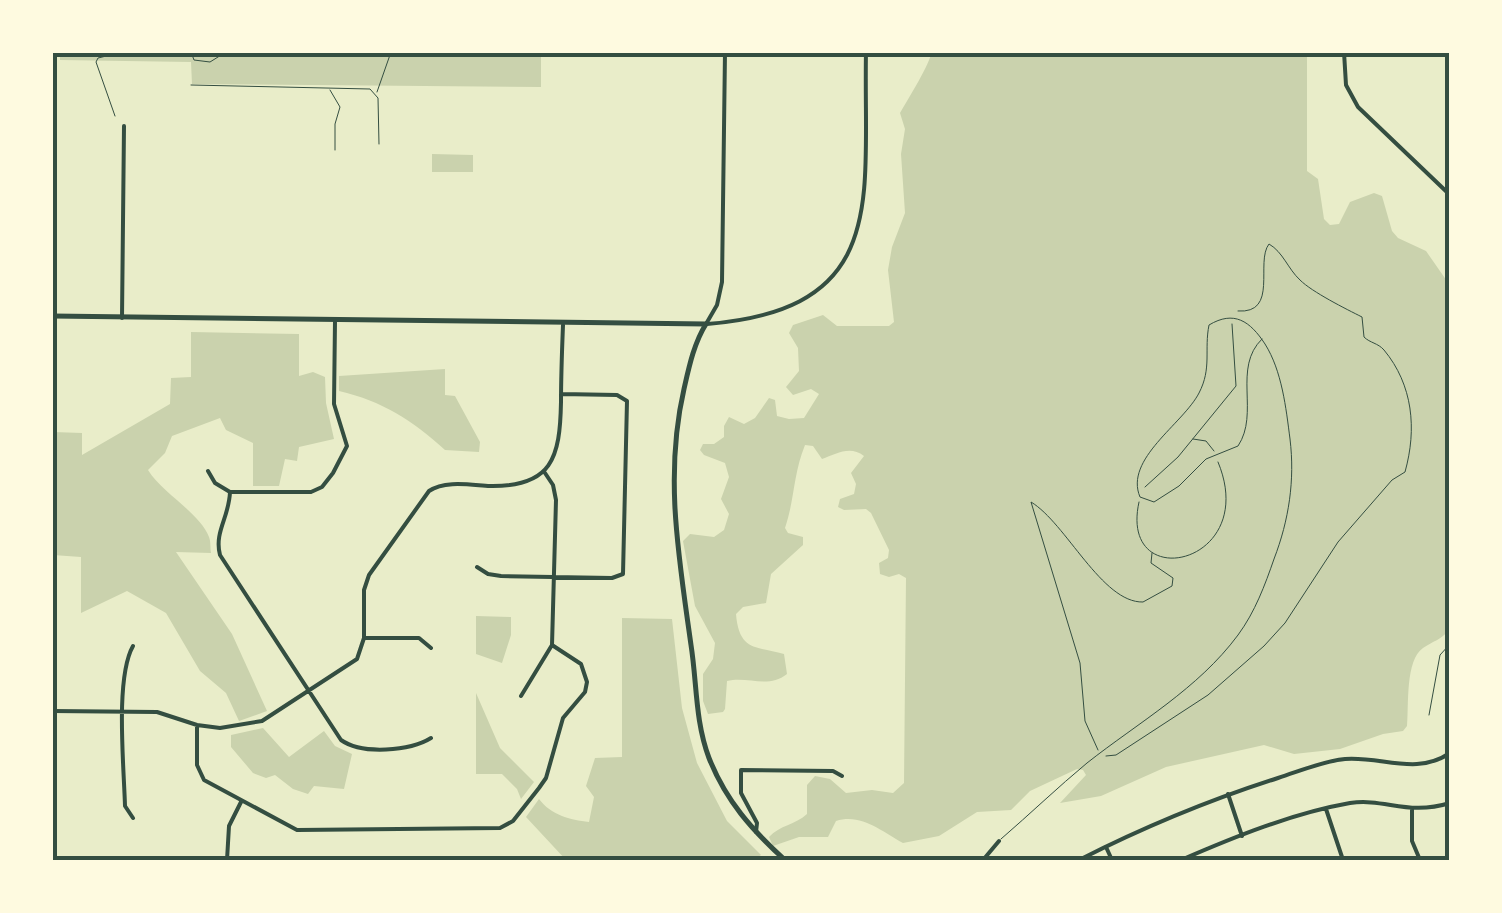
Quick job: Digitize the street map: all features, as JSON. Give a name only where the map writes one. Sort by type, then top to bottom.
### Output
[{"type":"main road","points":[[52,316],[706,324]]},
{"type":"main road","points":[[706,324],[690,366],[677,425],[673,479],[676,552],[704,741],[726,794],[755,833],[785,860]]},
{"type":"street","points":[[706,324],[722,286],[725,52]]},
{"type":"street","points":[[706,324],[762,318],[787,310],[826,284],[850,252],[862,214],[866,52]]},
{"type":"street","points":[[1344,52],[1346,85],[1358,107],[1450,196]]},
{"type":"street","points":[[122,318],[124,126]]},
{"type":"street","points":[[208,471],[215,483],[230,492],[311,492],[322,487],[347,446],[334,404],[335,321]]},
{"type":"street","points":[[52,711],[168,713],[197,726],[234,728],[262,722],[351,666],[361,653],[364,638],[364,590],[369,576],[430,491],[444,485],[515,485],[544,472],[560,443],[563,325]]},
{"type":"street","points":[[477,567],[488,574],[619,577],[625,566],[627,400],[616,395],[561,394]]},
{"type":"street","points":[[521,696],[552,645],[556,500],[544,472]]},
{"type":"street","points":[[230,492],[229,512],[218,538],[220,555],[336,734],[355,748],[416,748],[432,738]]},
{"type":"street","points":[[364,638],[420,638],[431,648]]},
{"type":"street","points":[[197,726],[197,765],[201,776],[210,786],[284,824],[304,830],[500,828],[507,825],[546,778],[563,718],[585,692],[587,682],[581,664],[552,645]]},
{"type":"street","points":[[132,646],[124,668],[124,712],[125,806],[133,818]]},
{"type":"street","points":[[1080,860],[1228,794],[1344,759],[1418,766],[1450,753]]},
{"type":"street","points":[[755,833],[757,823],[741,793],[741,770],[833,771],[842,776]]},
{"type":"street","points":[[1228,794],[1242,836]]},
{"type":"street","points":[[227,860],[227,835],[241,802]]},
{"type":"street","points":[[1186,860],[1242,836],[1326,809],[1355,803],[1412,810],[1450,803]]},
{"type":"street","points":[[1326,809],[1343,860]]},
{"type":"street","points":[[1412,810],[1412,841],[1420,860]]},
{"type":"street","points":[[983,860],[999,841]]},
{"type":"street","points":[[1106,847],[1112,860]]},
{"type":"lane","points":[[999,841],[1100,754],[1169,704],[1239,634],[1267,579],[1288,513],[1292,468],[1283,397],[1270,353],[1262,339],[1244,320],[1231,317],[1210,325],[1203,384],[1194,402],[1140,466],[1136,485],[1140,497],[1149,502],[1161,498],[1202,462],[1238,446],[1247,430],[1250,353],[1262,339]]},
{"type":"lane","points":[[1429,715],[1440,655],[1450,644]]},
{"type":"path","points":[[115,116],[96,62],[98,58],[123,52]]},
{"type":"path","points":[[192,52],[194,60],[205,62],[226,52]]},
{"type":"path","points":[[379,144],[376,94],[391,52]]},
{"type":"path","points":[[191,84],[370,89],[376,94]]},
{"type":"path","points":[[330,87],[340,107],[336,150]]},
{"type":"path","points":[[1152,554],[1151,562],[1173,578],[1172,586],[1143,602],[1124,598],[1095,573],[1058,525],[1031,502],[1080,663],[1085,721],[1100,754],[1116,755],[1235,674],[1285,623],[1338,542],[1392,480],[1405,472],[1409,457],[1409,395],[1402,376],[1382,347],[1364,337],[1362,317],[1305,286],[1270,244],[1264,251],[1260,302],[1251,310],[1238,311]]},
{"type":"path","points":[[1193,439],[1206,441],[1216,454],[1228,492],[1228,510],[1221,527],[1200,551],[1173,558],[1152,554],[1143,547],[1136,532],[1140,497],[1236,386],[1231,317]]},
{"type":"green space","points":[[60,52],[541,53],[541,87],[192,84],[191,62],[60,60]]},
{"type":"green space","points":[[931,53],[1307,53],[1307,171],[1318,179],[1324,219],[1330,225],[1339,224],[1350,202],[1374,193],[1382,196],[1392,231],[1426,251],[1449,284],[1449,630],[1423,648],[1413,662],[1407,726],[1403,731],[1340,749],[1294,754],[1264,745],[1166,767],[1101,796],[1060,803],[1086,775],[1077,769],[1030,791],[1011,810],[977,812],[939,836],[903,843],[871,825],[845,819],[836,821],[828,837],[799,837],[773,846],[769,837],[807,814],[807,785],[815,776],[830,779],[846,793],[893,793],[904,783],[906,578],[880,574],[879,563],[888,558],[889,550],[871,513],[866,509],[838,507],[840,499],[854,494],[856,484],[851,473],[864,456],[848,451],[822,459],[813,446],[805,445],[785,528],[788,533],[803,537],[803,545],[771,574],[766,603],[743,607],[736,614],[746,642],[784,654],[787,674],[773,681],[727,681],[725,709],[708,714],[703,701],[703,674],[713,659],[715,643],[695,606],[683,541],[690,534],[714,537],[724,530],[729,514],[721,499],[729,477],[725,463],[700,450],[703,444],[714,444],[724,437],[729,417],[744,424],[755,418],[769,398],[775,400],[777,416],[804,418],[819,394],[811,389],[793,395],[786,387],[799,371],[798,348],[789,333],[793,325],[823,315],[837,326],[889,326],[894,322],[888,270],[905,213],[901,154],[905,129],[900,113]]},
{"type":"green space","points":[[432,154],[473,155],[473,172],[432,172]]},
{"type":"green space","points":[[191,332],[299,334],[299,376],[313,372],[325,377],[334,439],[299,447],[297,461],[285,459],[279,486],[253,486],[253,443],[226,430],[220,418],[172,436],[165,453],[148,470],[197,519],[209,537],[211,553],[176,552],[232,634],[267,711],[239,721],[226,693],[200,671],[166,613],[127,591],[81,613],[81,557],[53,555],[53,432],[82,433],[82,455],[170,404],[171,378],[191,377]]},
{"type":"green space","points":[[445,369],[445,395],[455,396],[480,442],[479,452],[445,450],[396,413],[339,391],[339,376]]},
{"type":"green space","points":[[476,616],[511,617],[511,635],[502,663],[476,654]]},
{"type":"green space","points":[[622,618],[672,619],[682,708],[697,763],[727,821],[761,855],[753,860],[566,860],[526,817],[539,799],[561,816],[589,822],[594,797],[586,786],[595,758],[622,757]]},
{"type":"green space","points":[[476,693],[500,748],[534,782],[521,799],[502,774],[476,774]]},
{"type":"green space","points":[[263,728],[289,757],[324,731],[335,746],[352,754],[344,789],[314,786],[308,794],[293,789],[275,775],[266,778],[253,773],[231,747],[231,735]]}]
